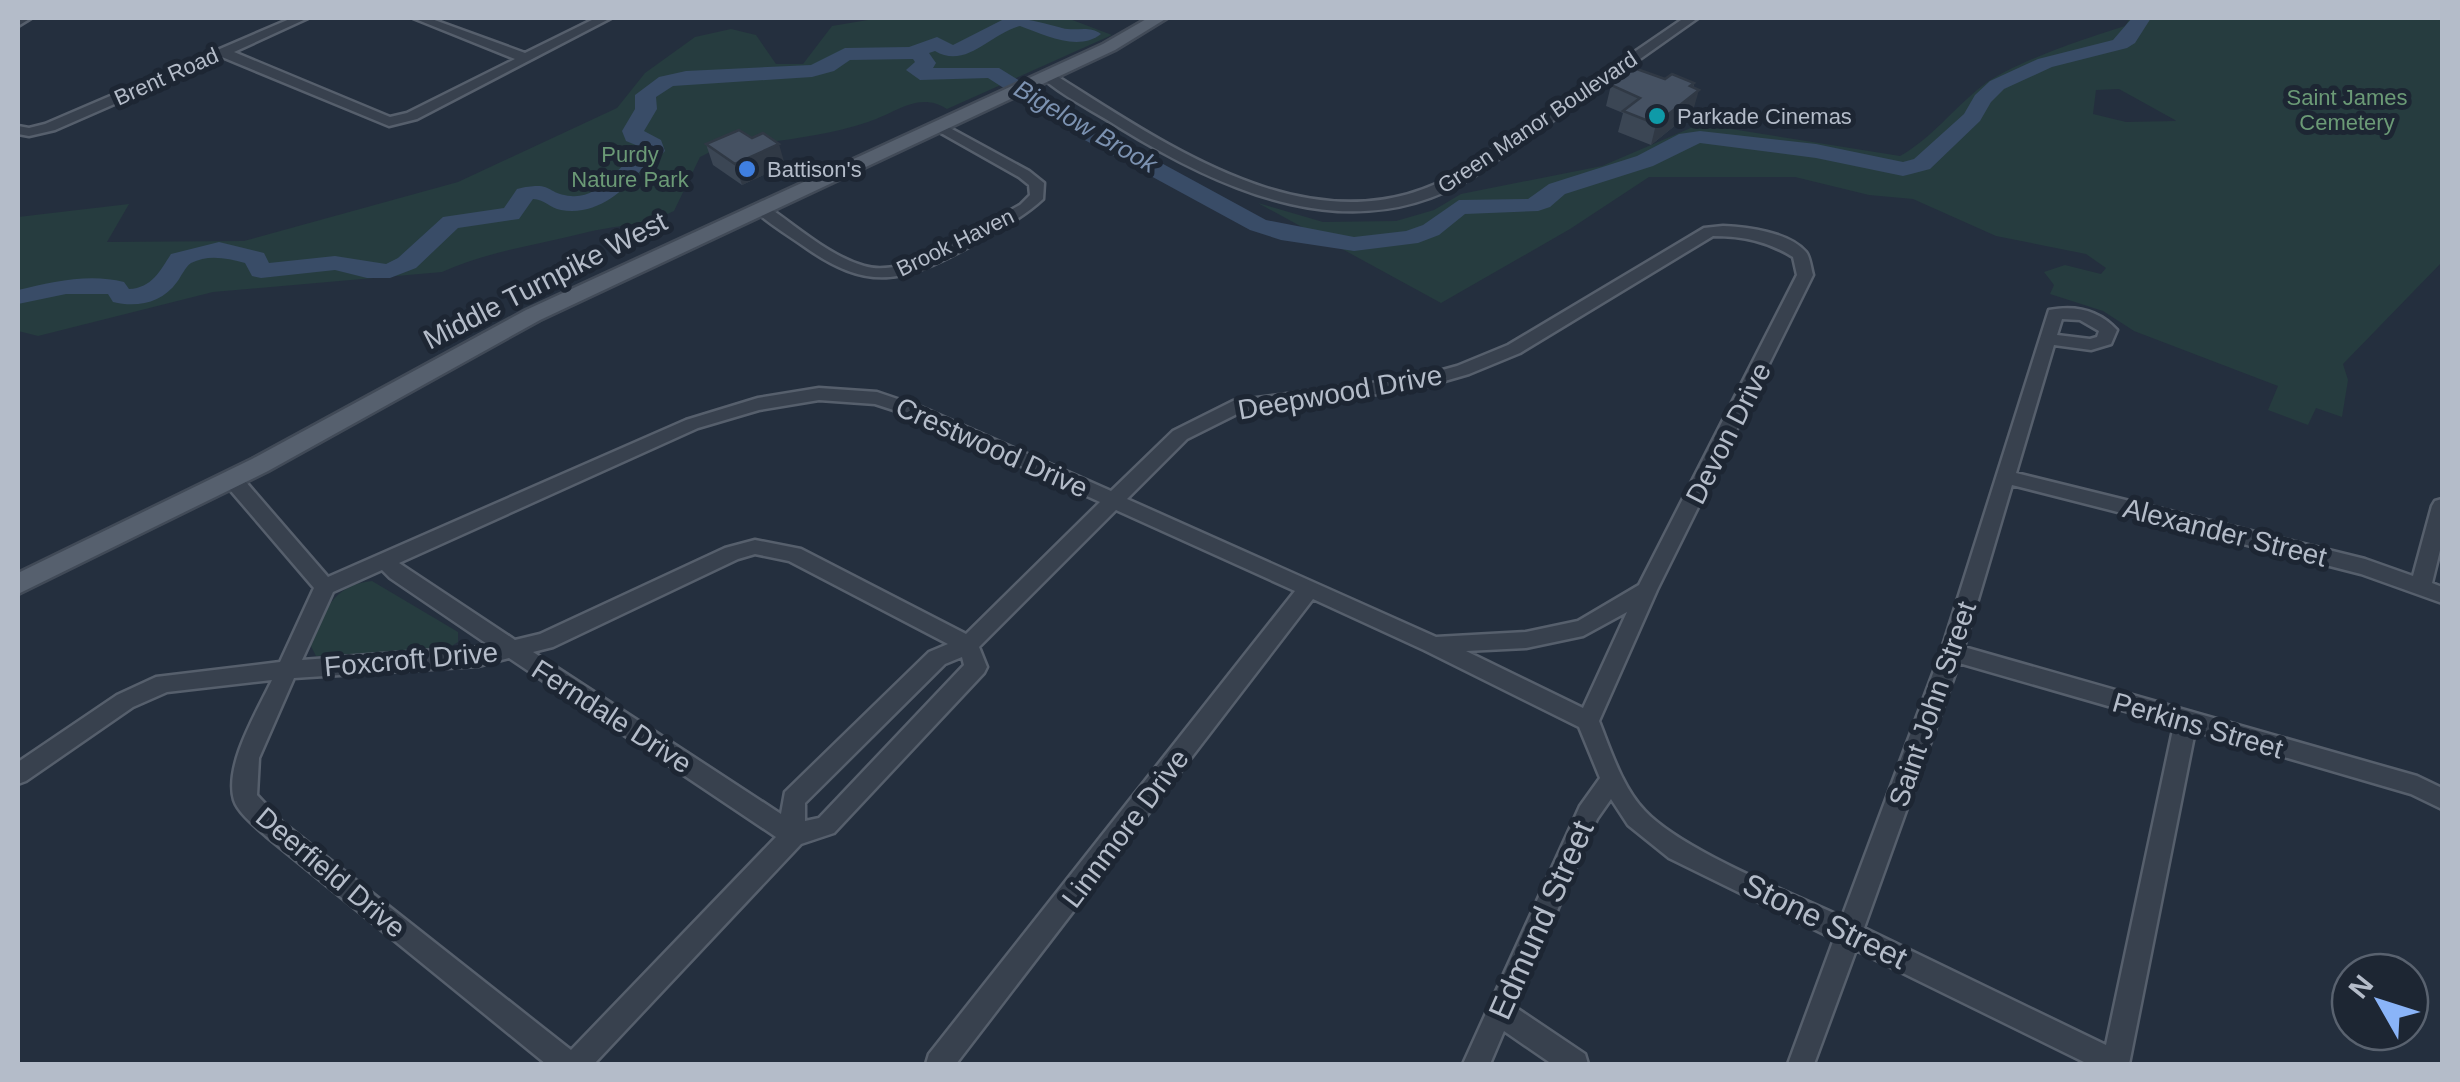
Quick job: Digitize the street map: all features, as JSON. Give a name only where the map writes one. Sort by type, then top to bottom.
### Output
[{"type":"main road","name":"Middle Turnpike West","points":[[18,584],[232,478],[533,314],[1047,76],[1159,18]]},
{"type":"street","points":[[18,22],[26,18]]},
{"type":"street","points":[[419,18],[526,58]]},
{"type":"street","points":[[221,52],[389,122],[412,116],[605,18]]},
{"type":"street","name":"Green Manor Boulevard","points":[[1047,76],[1105,116],[1222,174],[1282,199],[1347,211],[1388,206],[1447,186],[1692,18]]},
{"type":"street","name":"Brent Road","points":[[23,131],[50,128],[289,19]]},
{"type":"street","name":"Brook Haven","points":[[760,208],[850,267],[871,274],[891,274],[912,268],[1025,208],[1038,196],[1036,183],[1024,174],[939,126]]},
{"type":"street","name":"Deepwood Drive","points":[[793,834],[793,799],[936,658],[968,646],[1180,435],[1238,405],[1418,383],[1462,370],[1514,349],[1710,231],[1747,230],[1781,242],[1800,255],[1805,275]]},
{"type":"street","name":"Devon Drive","points":[[1588,721],[1647,590],[1805,275]]},
{"type":"street","name":"Saint John Street","points":[[1801,1064],[1952,652],[2048,339]]},
{"type":"street","name":"Crestwood Drive","points":[[325,588],[692,424],[758,404],[819,394],[877,398],[914,411],[1432,644],[1588,721]]},
{"type":"street","name":"Alexander Street","points":[[2006,477],[2365,567],[2442,595]]},
{"type":"street","points":[[232,478],[325,588]]},
{"type":"street","points":[[2421,586],[2442,506]]},
{"type":"street","name":"Foxcroft Drive","points":[[18,774],[148,688],[284,670],[513,650],[545,641],[732,553],[754,547],[794,554],[968,646]]},
{"type":"street","name":"Ferndale Drive","points":[[384,560],[397,573],[793,834]]},
{"type":"street","name":"Deerfield Drive","points":[[325,588],[284,670],[247,758],[244,798],[274,829],[567,1064]]},
{"type":"street","name":"Linnmore Drive","points":[[939,1064],[1308,590]]},
{"type":"street","points":[[1432,644],[1526,640],[1583,628],[1647,590]]},
{"type":"street","points":[[576,1064],[793,834],[826,826],[976,667],[968,646]]},
{"type":"street","name":"Perkins Street","points":[[1952,652],[2417,786],[2442,799]]},
{"type":"street","name":"Stone Street","points":[[1588,721],[1612,780],[1636,818],[1678,850],[2115,1064]]},
{"type":"street","points":[[2115,1064],[2186,722]]},
{"type":"street","name":"Edmund Street","points":[[1476,1064],[1588,813],[1612,780]]},
{"type":"street","points":[[1500,1013],[1576,1064]]},
{"type":"green space","name":"Purdy Nature Park","points":[[880,18],[1067,18],[1112,35],[947,109],[917,103],[831,132],[716,149],[700,157],[674,211],[651,220],[512,249],[442,272],[213,292],[38,336],[18,331],[18,217],[129,204],[107,242],[244,241],[458,182],[617,108],[645,73],[695,37],[731,29],[756,35],[776,64],[803,64],[832,26]]},
{"type":"green space","name":"Saint James Cemetery","points":[[2130,18],[2442,18],[2442,262],[2343,364],[2348,380],[2342,417],[2316,408],[2308,425],[2268,410],[2278,386],[2134,331],[2103,311],[2050,294],[2054,285],[2044,272],[2065,265],[2101,274],[2106,268],[2086,254],[1996,236],[1913,199],[1869,195],[1795,177],[1649,177],[1570,229],[1441,303],[1258,203],[1323,222],[1396,221],[1434,210],[1461,194],[1602,166],[1700,124],[1900,156],[1996,77],[2051,52],[2125,26]],"holes":[[[2119,89],[2176,121],[2126,122],[2093,114],[2096,90]]]},
{"type":"green space","points":[[372,581],[458,632],[458,642],[447,649],[316,656],[310,644],[332,602],[348,588]]},
{"type":"building","points":[[1634,68],[1665,79],[1672,74],[1694,83],[1690,86],[1699,90],[1656,124],[1623,111],[1640,98],[1611,85]]},
{"type":"building","points":[[739,130],[752,138],[763,133],[779,144],[735,164],[706,144]]},
{"type":"waterway","name":"Bigelow Brook","points":[[918,52],[926,63],[916,70],[920,74],[992,72],[1089,133],[1258,225],[1281,233],[1354,244],[1410,238],[1431,230],[1459,207],[1530,206],[1542,202],[1557,189],[1645,161],[1687,139],[1700,137],[1816,151],[1903,169],[1922,164],[1973,117],[1982,99],[1997,85],[2045,63],[2120,44],[2128,39],[2141,18]]},
{"type":"waterway","name":"Bigelow Brook","points":[[18,297],[66,287],[115,287],[122,297],[144,296],[164,283],[180,259],[219,249],[255,258],[261,271],[335,263],[367,271],[390,271],[407,263],[451,222],[511,214],[525,194],[542,191],[564,204],[590,201],[622,182],[634,163],[654,151],[653,145],[634,136],[633,131],[646,109],[645,95],[666,81],[812,71],[827,67],[845,54],[912,53],[937,43],[953,53],[1007,23],[1022,20],[1064,36],[1091,34]]},
{"type":"place","name":"Parkade Cinemas","points":[[1657,116]]},
{"type":"place","name":"Battison's","points":[[747,169]]}]
